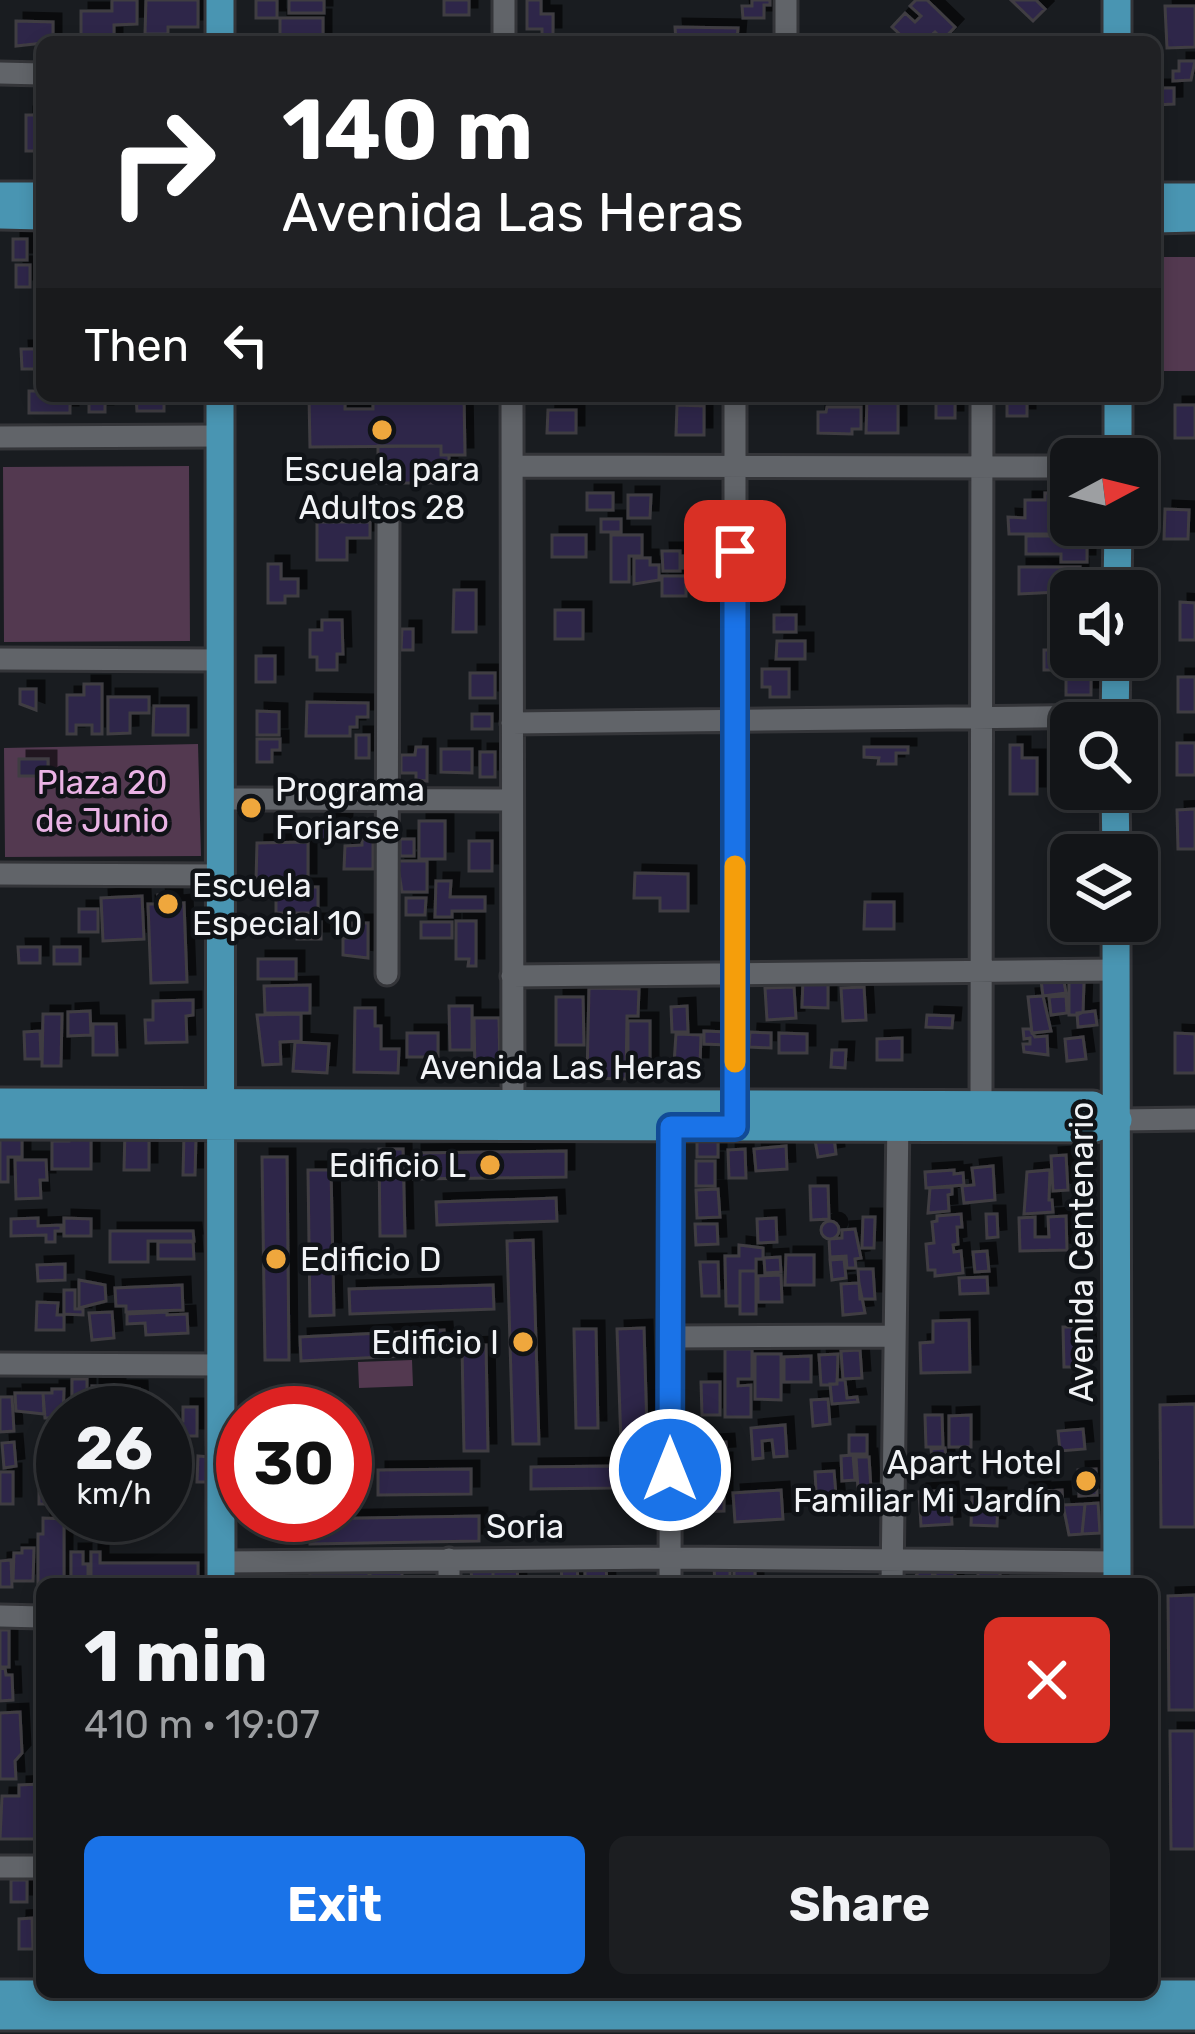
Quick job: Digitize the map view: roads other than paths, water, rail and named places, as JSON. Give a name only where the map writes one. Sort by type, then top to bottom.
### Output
[{"type":"main road","points":[[220,0],[220,36]]},
{"type":"main road","points":[[1117,0],[1117,36]]},
{"type":"main road","points":[[0,196],[36,196]]},
{"type":"main road","points":[[1161,197],[1195,197]]},
{"type":"main road","points":[[0,215],[36,216]]},
{"type":"main road","points":[[1161,219],[1195,218]]},
{"type":"main road","points":[[220,402],[221,1573]]},
{"type":"main road","points":[[1118,402],[1118,438]]},
{"type":"main road","name":"Avenida Centenario","points":[[1116,942],[1117,1573]]},
{"type":"main road","name":"Avenida Las Heras","points":[[0,1102],[221,1114]]},
{"type":"main road","name":"Avenida Las Heras","points":[[898,1115],[981,1104],[1093,1105],[1118,1120]]},
{"type":"main road","name":"Avenida Las Heras","points":[[0,1125],[221,1114],[898,1115],[1095,1128],[1118,1120]]},
{"type":"main road","name":"Avenida Las Heras","points":[[513,1114],[671,1127],[735,1115]]},
{"type":"main road","points":[[0,1994],[36,1996]]},
{"type":"main road","points":[[1116,2009],[1195,1994]]},
{"type":"main road","points":[[59,1998],[223,2009]]},
{"type":"main road","points":[[0,2017],[223,2009],[1116,2009],[1195,2016]]},
{"type":"street","points":[[504,0],[504,36]]},
{"type":"street","points":[[786,0],[786,36]]},
{"type":"street","points":[[0,73],[36,74]]},
{"type":"street","points":[[512,402],[513,1114]]},
{"type":"street","points":[[735,402],[735,1115]]},
{"type":"street","points":[[981,1104],[982,402]]},
{"type":"street","points":[[0,437],[220,436]]},
{"type":"street","points":[[512,466],[1050,467]]},
{"type":"street","points":[[387,974],[388,521]]},
{"type":"street","points":[[0,659],[220,660]]},
{"type":"street","points":[[512,723],[1050,719]]},
{"type":"street","points":[[220,799],[512,800]]},
{"type":"street","points":[[0,874],[221,875]]},
{"type":"street","points":[[512,976],[1117,970]]},
{"type":"street","points":[[892,1573],[898,1115]]},
{"type":"street","name":"Avenida Las Heras","points":[[1118,1120],[1195,1119]]},
{"type":"street","points":[[670,1578],[671,1127]]},
{"type":"street","points":[[670,1337],[894,1336]]},
{"type":"street","points":[[0,1364],[220,1365]]},
{"type":"street","name":"Soria","points":[[221,1573],[449,1559],[670,1558],[892,1573],[1117,1573]]},
{"type":"street","points":[[449,1559],[449,1578]]},
{"type":"street","points":[[0,1616],[36,1617]]},
{"type":"street","points":[[0,1867],[36,1867]]},
{"type":"place","name":"Escuela para Adultos 28","points":[[382,430]]},
{"type":"place","name":"Programa Forjarse","points":[[251,808]]},
{"type":"place","name":"Escuela Especial 10","points":[[168,904]]},
{"type":"place","name":"Edificio L","points":[[490,1165]]},
{"type":"place","name":"Edificio D","points":[[276,1259]]},
{"type":"place","name":"Edificio I","points":[[523,1342]]},
{"type":"place","name":"Apart Hotel Familiar Mi Jardín","points":[[1086,1481]]},
{"type":"park label","name":"Plaza 20 de Junio","points":[[102,801]]}]
